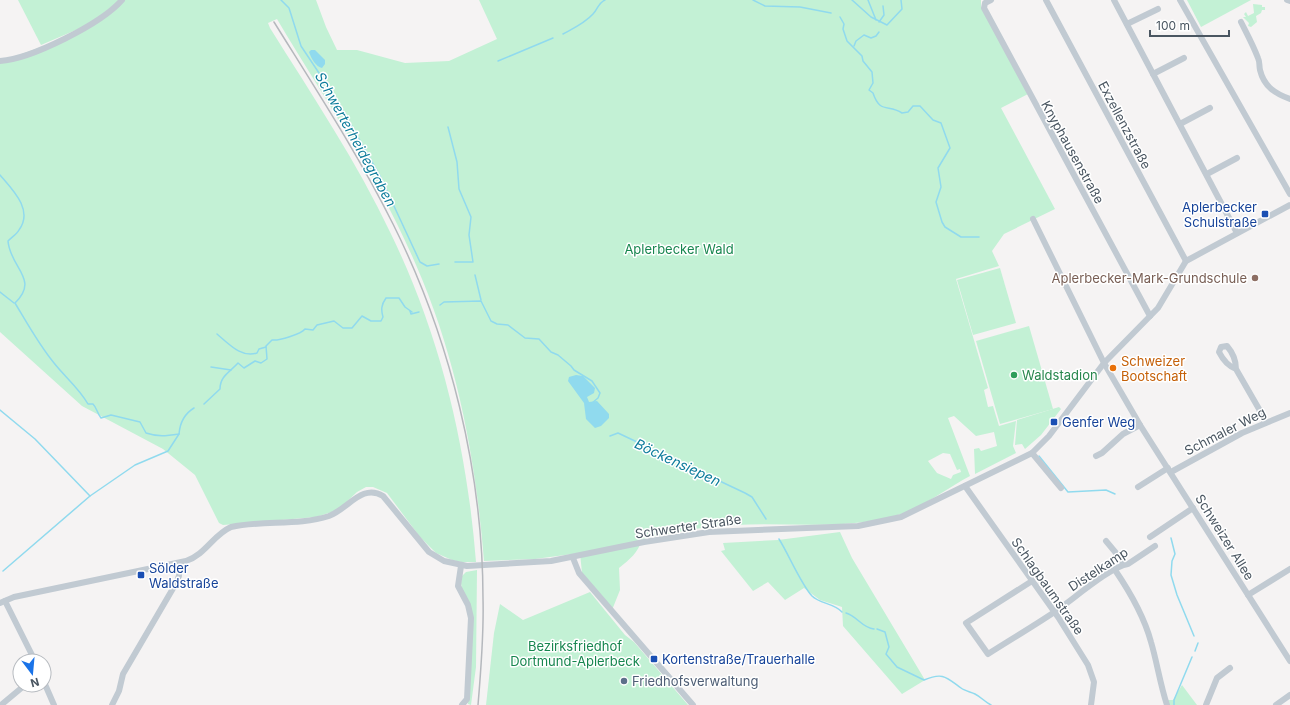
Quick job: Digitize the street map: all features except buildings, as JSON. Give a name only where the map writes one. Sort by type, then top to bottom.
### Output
[{"type":"street","points":[[0,61],[33,52],[78,32],[108,13],[122,0]]},
{"type":"street","name":"Knyphausenstraße","points":[[992,0],[985,3],[984,8],[1150,316]]},
{"type":"street","name":"Exzellenzstraße","points":[[1046,0],[1186,261]]},
{"type":"street","points":[[1114,0],[1237,233]]},
{"type":"street","points":[[1180,0],[1290,194]]},
{"type":"street","points":[[1127,24],[1158,9]]},
{"type":"street","points":[[1241,22],[1248,32],[1259,59],[1260,71],[1266,84],[1273,91],[1290,99]]},
{"type":"street","points":[[1153,74],[1184,58]]},
{"type":"street","points":[[1180,124],[1210,108]]},
{"type":"street","points":[[1207,174],[1237,158]]},
{"type":"street","points":[[1186,261],[1289,207]]},
{"type":"street","points":[[1033,219],[1104,363]]},
{"type":"street","name":"Schwerter Straße","points":[[179,563],[198,556],[221,532],[231,527],[320,519],[339,512],[363,493],[373,491],[383,496],[429,552],[444,561],[461,566],[536,563],[573,558],[644,542],[709,532],[872,524],[901,517],[1032,453],[1049,436],[1104,363],[1158,308],[1186,261]]},
{"type":"street","name":"Schweizer Allee","points":[[1104,363],[1140,425],[1290,661]]},
{"type":"street","points":[[1236,370],[1259,409],[1265,423]]},
{"type":"street","name":"Schmaler Weg","points":[[1138,487],[1265,423],[1290,413]]},
{"type":"street","points":[[1096,456],[1102,453],[1123,434],[1140,425]]},
{"type":"street","points":[[1032,453],[1061,488]]},
{"type":"street","name":"Schlagbaumstraße","points":[[964,486],[1054,612],[1093,674],[1094,682],[1091,705]]},
{"type":"street","points":[[1150,537],[1193,508]]},
{"type":"street","points":[[1106,541],[1124,564]]},
{"type":"street","name":"Distelkamp","points":[[1032,582],[966,623],[988,654],[1054,612],[1124,564],[1128,564],[1155,546]]},
{"type":"street","points":[[573,558],[579,573],[694,705]]},
{"type":"street","points":[[31,653],[2,602],[14,597],[179,563],[179,576],[175,585],[123,674],[119,691],[112,705]]},
{"type":"street","points":[[461,566],[458,586],[468,605],[471,618],[467,699],[462,705]]},
{"type":"street","points":[[1248,595],[1290,569]]},
{"type":"street","points":[[1115,570],[1128,590],[1146,628],[1167,705]]},
{"type":"street","points":[[1206,705],[1217,678],[1230,668]]},
{"type":"street","points":[[1,705],[15,693]]},
{"type":"street","points":[[49,693],[54,705]]},
{"type":"street","points":[[1276,705],[1290,695]]},
{"type":"green space","points":[[18,0],[120,0],[90,24],[41,45]]},
{"type":"green space","name":"Aplerbecker Wald","points":[[123,0],[316,0],[326,27],[337,50],[357,50],[405,63],[449,61],[497,39],[479,0],[981,0],[981,7],[1028,94],[1001,108],[1055,209],[1004,234],[992,251],[999,266],[956,279],[988,388],[984,390],[988,407],[993,406],[999,426],[1016,421],[1013,446],[1016,453],[975,474],[974,449],[979,448],[981,451],[997,446],[994,432],[976,436],[954,416],[948,418],[970,476],[927,502],[901,514],[860,522],[819,525],[756,524],[723,526],[688,530],[642,539],[636,552],[619,568],[620,590],[612,610],[582,573],[580,553],[535,559],[484,561],[476,486],[470,448],[443,336],[430,300],[416,265],[385,201],[351,140],[277,19],[268,23],[270,28],[334,129],[364,181],[409,273],[424,313],[449,394],[458,435],[472,519],[476,562],[461,562],[452,560],[436,553],[420,537],[387,493],[373,487],[366,487],[357,492],[338,510],[316,517],[223,525],[219,523],[195,475],[163,449],[82,406],[0,332],[0,62],[79,33]],"holes":[[[943,453],[950,454],[957,470],[960,469],[961,472],[953,475],[951,479],[937,473],[928,461]]]},
{"type":"green space","points":[[1187,0],[1251,0],[1201,27]]},
{"type":"green space","points":[[1253,4],[1262,5],[1262,7],[1265,7],[1265,10],[1262,10],[1261,13],[1256,16],[1257,22],[1251,27],[1248,26],[1249,23],[1243,17],[1246,17],[1244,14],[1246,12],[1248,16],[1254,13]]},
{"type":"green space","points":[[1000,268],[1016,323],[973,335],[957,280]]},
{"type":"green space","name":"Waldstadion","points":[[1029,326],[1053,409],[1000,424],[976,341]]},
{"type":"green space","points":[[1059,407],[1061,409],[1041,435],[1025,449],[1022,444],[1015,445],[1017,420]]},
{"type":"green space","points":[[840,532],[852,558],[925,680],[902,694],[843,626],[842,607],[820,600],[804,588],[785,600],[768,582],[753,591],[721,551],[725,550],[723,543],[778,540]]},
{"type":"green space","points":[[477,570],[476,667],[471,705],[468,704],[472,612],[462,591],[461,583],[462,576],[466,572]]},
{"type":"green space","name":"Bezirksfriedhof Dortmund-Aplerbeck","points":[[590,592],[625,635],[634,642],[688,705],[486,705],[494,633],[500,604],[523,620]]},
{"type":"green space","points":[[1182,685],[1197,705],[1167,705],[1166,700],[1173,700]]},
{"type":"water","points":[[311,50],[315,50],[325,60],[325,64],[322,68],[312,59],[309,52]]},
{"type":"water","name":"Böckensiepen","points":[[576,375],[583,376],[595,388],[594,393],[587,397],[589,402],[597,401],[609,414],[609,418],[601,426],[595,428],[586,419],[584,403],[568,381],[569,377]]},
{"type":"waterway","name":"Schwerterheidegraben","points":[[281,0],[289,8],[301,46],[337,100],[380,176],[420,262],[427,266],[439,264]]},
{"type":"waterway","points":[[563,34],[590,17],[605,0]]},
{"type":"waterway","points":[[753,0],[765,6],[800,7],[831,13]]},
{"type":"waterway","points":[[852,0],[871,17],[887,25],[902,9],[901,0]]},
{"type":"waterway","points":[[868,0],[876,20]]},
{"type":"waterway","points":[[879,22],[884,15],[883,6]]},
{"type":"waterway","points":[[840,17],[844,24],[843,29],[847,41],[862,56],[863,61],[872,72],[873,83],[869,90],[873,93],[879,104],[885,108],[897,110],[902,113],[908,112],[913,106],[920,106],[933,120],[941,123],[950,148],[938,168],[941,187],[936,202],[942,222],[945,227],[961,237],[979,237]]},
{"type":"waterway","points":[[854,46],[856,41],[864,35],[871,38],[876,36],[879,32]]},
{"type":"waterway","points":[[498,61],[553,38]]},
{"type":"waterway","points":[[448,127],[457,162],[459,189],[471,217],[469,235],[473,262],[455,262]]},
{"type":"waterway","name":"Böckensiepen","points":[[0,175],[20,200],[24,215],[23,222],[18,231],[8,241],[13,259],[22,273],[25,287],[22,295],[15,303],[33,334],[58,368],[88,404],[93,404],[101,418],[111,415],[140,422],[146,433],[162,436],[179,434],[183,419],[194,408]]},
{"type":"waterway","name":"Schwerterheidegraben","points":[[475,275],[481,300]]},
{"type":"waterway","points":[[0,292],[14,303]]},
{"type":"waterway","name":"Böckensiepen","points":[[204,404],[220,389],[220,385],[226,374],[238,363],[244,368],[255,361],[261,363],[267,359],[266,346],[272,340],[290,337],[305,329],[313,330],[317,325],[334,321],[343,328],[352,328],[362,316],[371,321],[381,321],[383,317],[382,305],[386,298],[399,298],[405,307],[412,312]]},
{"type":"waterway","name":"Böckensiepen","points":[[440,305],[444,302],[481,301],[491,321],[497,324],[508,325],[525,338],[539,339],[551,352],[558,355],[574,370],[592,381],[600,393],[598,398],[592,403]]},
{"type":"waterway","name":"Böckensiepen","points":[[410,311],[411,314],[419,312]]},
{"type":"waterway","points":[[217,334],[231,346],[246,354],[257,353],[259,349],[266,347]]},
{"type":"waterway","points":[[211,367],[231,370]]},
{"type":"waterway","points":[[0,410],[35,439],[90,496],[135,465],[168,451],[179,434]]},
{"type":"waterway","name":"Böckensiepen","points":[[610,436],[618,433],[745,493],[752,497],[766,519]]},
{"type":"waterway","points":[[1039,456],[1068,492],[1106,490],[1115,494]]},
{"type":"waterway","points":[[3,571],[90,496]]},
{"type":"waterway","points":[[1171,538],[1175,554],[1172,561],[1171,575],[1177,595],[1194,636]]},
{"type":"waterway","name":"Böckensiepen","points":[[779,539],[812,596],[815,599],[835,607],[842,612]]},
{"type":"waterway","name":"Böckensiepen","points":[[846,613],[866,626],[874,629]]},
{"type":"waterway","name":"Böckensiepen","points":[[877,629],[885,632],[889,647],[886,654],[897,667],[924,680],[936,676],[944,677],[963,689],[977,695],[991,705]]},
{"type":"waterway","points":[[1195,651],[1198,643]]},
{"type":"waterway","points":[[1174,705],[1174,700],[1192,657]]},
{"type":"railway","points":[[274,22],[351,147],[380,198],[413,268],[447,359],[470,454],[477,502],[483,599],[483,625],[478,705]]},
{"type":"place","name":"Aplerbecker Schulstraße","points":[[1265,214]]},
{"type":"place","name":"Aplerbecker-Mark-Grundschule","points":[[1255,278]]},
{"type":"place","name":"Schweizer Bootschaft","points":[[1113,368]]},
{"type":"place","name":"Waldstadion","points":[[1014,375]]},
{"type":"place","name":"Genfer Weg","points":[[1054,422]]},
{"type":"place","name":"Sölder Waldstraße","points":[[141,575]]},
{"type":"place","name":"Kortenstraße/Trauerhalle","points":[[654,659]]},
{"type":"place","name":"Friedhofsverwaltung","points":[[624,681]]}]
